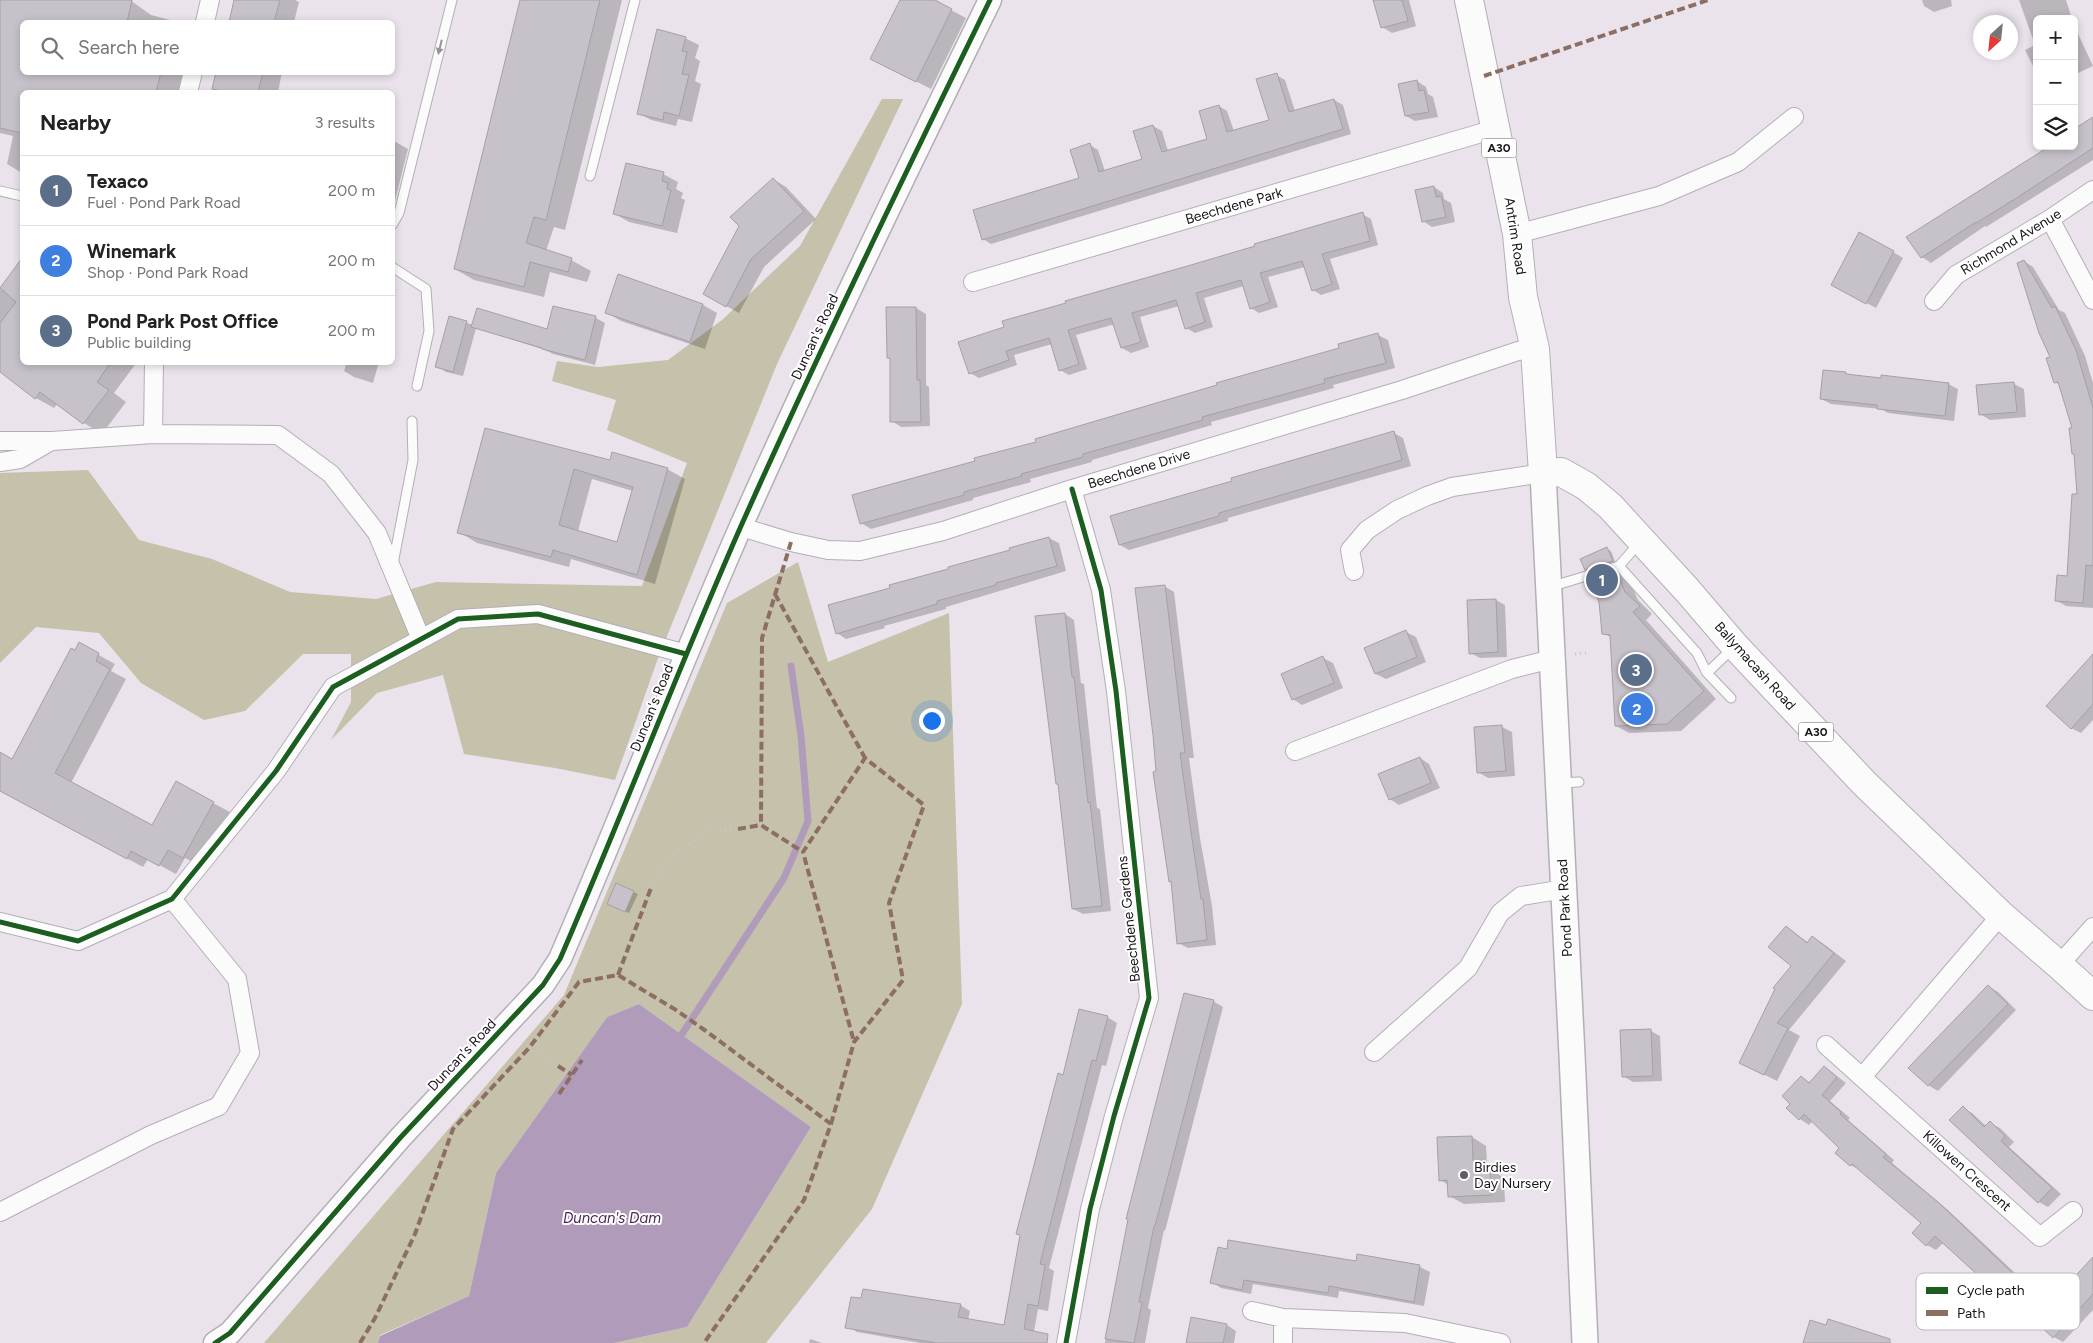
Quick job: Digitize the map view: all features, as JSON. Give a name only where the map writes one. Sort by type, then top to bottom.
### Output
[{"type":"main road","name":"Antrim Road","points":[[1469,0],[1516,234],[1523,297],[1535,348],[1543,473]]},
{"type":"main road","name":"Ballymacash Road","points":[[1543,473],[1561,472],[1586,486],[1610,506],[1688,590],[1735,646],[1864,783],[2001,915],[2093,996]]},
{"type":"main road","name":"Pond Park Road","points":[[1543,473],[1552,659],[1569,782],[1564,890],[1585,1343]]},
{"type":"street","name":"Duncan's Road","points":[[226,1340],[400,1138],[543,985],[560,960],[686,654],[741,527],[822,348],[990,0]]},
{"type":"street","points":[[205,20],[206,1]]},
{"type":"street","points":[[188,90],[192,75]]},
{"type":"street","points":[[1516,234],[1659,196],[1738,162],[1794,117]]},
{"type":"street","name":"Beechdene Park","points":[[973,282],[1495,129]]},
{"type":"street","name":"Richmond Avenue","points":[[1934,301],[1956,275],[2050,219],[2093,190]]},
{"type":"street","points":[[2050,219],[2093,300]]},
{"type":"street","name":"Beechdene Drive","points":[[741,527],[791,542],[828,550],[860,551],[943,531],[1072,489],[1535,348]]},
{"type":"street","points":[[153,434],[154,365]]},
{"type":"street","points":[[0,441],[52,441],[153,434],[278,435],[331,474],[377,532],[421,639]]},
{"type":"street","points":[[0,462],[20,459],[52,441]]},
{"type":"street","points":[[1354,571],[1350,550],[1367,530],[1398,510],[1452,487],[1543,473]]},
{"type":"street","name":"Beechdene Gardens","points":[[1066,1343],[1090,1209],[1114,1116],[1149,998],[1116,691],[1101,590],[1072,489]]},
{"type":"street","points":[[0,922],[78,941],[172,899],[276,771],[333,687],[458,619],[538,614],[686,654]]},
{"type":"street","points":[[1295,751],[1512,669],[1552,659]]},
{"type":"street","points":[[1374,1052],[1468,968],[1500,913],[1522,896],[1564,890]]},
{"type":"street","points":[[0,1212],[151,1135],[219,1106],[250,1053],[237,979],[172,899]]},
{"type":"street","points":[[1862,1076],[2001,915]]},
{"type":"street","points":[[2060,965],[2093,926]]},
{"type":"street","name":"Killowen Crescent","points":[[1826,1045],[2040,1237],[2073,1211]]},
{"type":"street","points":[[1252,1311],[1283,1318],[1405,1323],[1501,1343]]},
{"type":"street","points":[[1283,1318],[1283,1343]]},
{"type":"lane","points":[[395,219],[452,0]]},
{"type":"lane","points":[[590,176],[635,0]]},
{"type":"lane","points":[[0,191],[20,196]]},
{"type":"lane","points":[[395,269],[426,289],[429,331],[417,386]]},
{"type":"lane","points":[[392,569],[413,460],[412,421]]},
{"type":"lane","points":[[1550,587],[1619,566],[1642,540]]},
{"type":"lane","points":[[1619,566],[1697,653],[1707,673],[1731,698]]},
{"type":"lane","points":[[1707,673],[1735,646]]},
{"type":"path","points":[[651,888],[667,859],[710,830],[738,829]]},
{"type":"path","points":[[529,1048],[558,1066]]},
{"type":"shaded area","points":[[882,99],[903,99],[777,364],[657,661],[615,780],[555,768],[464,754],[443,675],[377,693],[331,740],[351,702],[351,654],[303,654],[245,711],[204,720],[141,683],[99,633],[36,627],[0,663],[0,473],[88,470],[139,540],[212,559],[290,592],[376,599],[436,582],[642,586],[687,463],[607,430],[616,400],[552,381],[557,361],[598,367],[668,360],[722,320],[800,246]]},
{"type":"shaded area","points":[[798,562],[828,662],[949,613],[962,1004],[872,1209],[766,1343],[614,1343],[687,1327],[811,1127],[639,1004],[607,1017],[496,1173],[469,1296],[380,1335],[378,1343],[264,1343],[564,995],[727,603]]},
{"type":"water","name":"Duncan's Dam","points":[[639,1004],[811,1127],[687,1327],[614,1343],[378,1343],[380,1336],[469,1296],[496,1173],[607,1017]]},
{"type":"building","points":[[0,0],[132,0],[127,20],[20,20],[20,75],[160,75],[156,90],[20,90],[20,133],[0,128]]},
{"type":"building","points":[[234,0],[280,0],[275,20],[229,20]]},
{"type":"building","points":[[520,0],[600,0],[546,220],[534,217],[526,243],[572,258],[568,272],[530,262],[524,287],[454,269]]},
{"type":"building","points":[[900,0],[935,0],[952,9],[916,82],[870,59]]},
{"type":"building","points":[[1373,0],[1402,0],[1408,21],[1381,28]]},
{"type":"building","points":[[657,29],[686,37],[682,51],[687,52],[682,74],[689,75],[679,116],[664,112],[663,120],[637,114]]},
{"type":"building","points":[[1277,73],[1289,112],[1334,99],[1343,129],[982,240],[973,210],[1079,178],[1070,150],[1090,143],[1099,172],[1142,159],[1133,131],[1153,125],[1162,152],[1207,139],[1199,111],[1219,105],[1227,132],[1269,120],[1256,79]]},
{"type":"building","points":[[215,75],[262,75],[258,90],[212,89]]},
{"type":"building","points":[[1417,80],[1419,91],[1424,90],[1429,112],[1405,116],[1398,84]]},
{"type":"building","points":[[2093,117],[2093,148],[1921,258],[1906,237],[2044,150],[2078,150],[2078,126]]},
{"type":"building","points":[[626,163],[664,172],[662,181],[668,183],[667,189],[671,190],[662,226],[613,214]]},
{"type":"building","points":[[773,178],[804,211],[751,259],[726,307],[703,294],[739,226],[730,217]]},
{"type":"building","points":[[1434,186],[1436,197],[1441,196],[1446,217],[1422,222],[1415,190]]},
{"type":"building","points":[[1363,212],[1370,241],[1322,254],[1332,284],[1312,291],[1302,261],[1260,273],[1270,302],[1250,309],[1241,280],[1196,293],[1205,322],[1185,329],[1176,300],[1132,313],[1141,342],[1121,348],[1111,318],[1068,330],[1079,364],[1059,371],[1049,338],[1006,351],[1009,360],[969,374],[958,342],[1004,327],[1002,321]]},
{"type":"building","points":[[1859,232],[1894,251],[1866,304],[1831,285]]},
{"type":"building","points":[[2024,260],[2052,308],[2055,306],[2076,350],[2093,408],[2093,566],[2086,565],[2083,603],[2055,601],[2057,575],[2067,576],[2072,494],[2077,494],[2074,454],[2072,454],[2069,428],[2072,428],[2058,382],[2054,383],[2046,358],[2050,357],[2039,333],[2017,263]]},
{"type":"building","points":[[20,261],[20,365],[109,365],[97,382],[109,390],[83,424],[40,392],[35,399],[0,372],[0,323],[16,302],[0,288]]},
{"type":"building","points":[[618,274],[703,304],[690,342],[605,313]]},
{"type":"building","points":[[553,306],[596,316],[585,360],[471,327],[477,308],[547,329]]},
{"type":"building","points":[[886,307],[916,307],[917,380],[920,380],[921,422],[890,422],[890,358],[887,358]]},
{"type":"building","points":[[449,316],[467,321],[453,372],[435,367]]},
{"type":"building","points":[[1378,333],[1386,363],[1324,379],[1325,383],[1202,417],[1203,420],[1083,454],[1083,457],[964,492],[964,495],[860,524],[852,495],[975,461],[974,458],[1036,442],[1035,439],[1217,385],[1216,383],[1339,348],[1338,344]]},
{"type":"building","points":[[1823,370],[1881,378],[1881,375],[1949,383],[1945,416],[1877,409],[1877,405],[1820,399]]},
{"type":"building","points":[[2014,382],[2017,412],[1979,415],[1976,385]]},
{"type":"building","points":[[485,428],[610,460],[612,452],[668,468],[637,575],[553,550],[551,557],[457,533]],"holes":[[[574,469],[633,487],[617,542],[559,525]]]},
{"type":"building","points":[[1394,431],[1402,460],[1219,513],[1219,516],[1119,545],[1110,516],[1232,481],[1231,478]]},
{"type":"building","points":[[1049,537],[1057,566],[937,601],[937,604],[836,634],[828,605],[890,588],[889,585],[948,569],[948,567]]},
{"type":"building","points":[[1607,547],[1613,561],[1585,570],[1580,559]]},
{"type":"building","points":[[1617,573],[1625,592],[1640,606],[1633,612],[1704,691],[1667,724],[1615,726],[1610,635],[1602,634],[1599,602],[1590,581]]},
{"type":"building","points":[[1165,585],[1185,753],[1180,753],[1201,899],[1203,899],[1207,940],[1177,944],[1171,881],[1169,882],[1153,772],[1156,771],[1153,735],[1135,588]]},
{"type":"building","points":[[1496,599],[1498,652],[1469,654],[1467,600]]},
{"type":"building","points":[[1065,613],[1102,906],[1072,909],[1058,784],[1056,784],[1035,616]]},
{"type":"building","points":[[1406,630],[1417,657],[1375,674],[1364,648]]},
{"type":"building","points":[[79,642],[99,653],[96,661],[110,669],[55,773],[152,825],[176,781],[214,802],[183,858],[168,850],[159,866],[131,851],[127,859],[0,791],[0,752],[12,759],[71,648],[75,650]]},
{"type":"building","points":[[2093,654],[2093,704],[2071,729],[2046,706]]},
{"type":"building","points":[[1323,656],[1334,683],[1292,700],[1281,674]]},
{"type":"building","points":[[1502,725],[1506,771],[1477,773],[1474,727]]},
{"type":"building","points":[[1420,757],[1431,783],[1389,800],[1378,774]]},
{"type":"building","points":[[616,883],[634,891],[625,912],[607,904]]},
{"type":"building","points":[[1786,926],[1807,943],[1812,936],[1834,953],[1777,1023],[1788,1028],[1764,1075],[1739,1063],[1775,989],[1773,988],[1791,966],[1768,947]]},
{"type":"building","points":[[1988,985],[2008,1004],[1928,1086],[1908,1068]]},
{"type":"building","points":[[1184,993],[1214,1000],[1154,1226],[1139,1302],[1142,1303],[1134,1343],[1105,1339],[1128,1219],[1126,1219]]},
{"type":"building","points":[[1079,1009],[1108,1016],[1096,1061],[1092,1060],[1040,1264],[1045,1265],[1038,1306],[1028,1304],[1024,1329],[1048,1334],[1047,1343],[937,1343],[845,1328],[851,1297],[861,1298],[863,1289],[961,1304],[958,1317],[1004,1325],[1020,1235],[1016,1234],[1058,1073],[1063,1075]]},
{"type":"building","points":[[1651,1029],[1653,1076],[1622,1077],[1620,1030]]},
{"type":"building","points":[[1824,1066],[1837,1077],[1822,1095],[1841,1112],[1840,1114],[1886,1154],[1883,1157],[1939,1203],[2013,1273],[1976,1273],[1935,1236],[1926,1246],[1912,1233],[1921,1223],[1852,1164],[1850,1166],[1835,1153],[1839,1148],[1804,1114],[1799,1120],[1786,1108],[1790,1104],[1782,1096],[1801,1076],[1809,1083]]},
{"type":"building","points":[[1963,1106],[1984,1127],[1990,1121],[2005,1136],[2001,1141],[2052,1188],[2038,1203],[1949,1120]]},
{"type":"building","name":"Birdies Day Nursery","points":[[1472,1136],[1473,1161],[1483,1160],[1483,1169],[1490,1169],[1491,1195],[1448,1197],[1447,1180],[1439,1181],[1437,1137]]},
{"type":"building","points":[[1228,1240],[1356,1261],[1357,1254],[1420,1265],[1414,1302],[1329,1286],[1328,1293],[1244,1280],[1242,1290],[1210,1283],[1218,1247],[1227,1249]]},
{"type":"building","points":[[2093,1257],[2093,1294],[2080,1308],[2080,1273],[2078,1273]]},
{"type":"building","points":[[1191,1317],[1227,1324],[1223,1343],[1186,1343]]},
{"type":"building","points":[[1828,1319],[1890,1339],[1890,1343],[1803,1343],[1810,1320],[1826,1325]]},
{"type":"building","points":[[2045,1330],[2060,1330],[2053,1338]]},
{"type":"waterway","points":[[682,1034],[784,878],[808,821],[801,736],[791,666]]},
{"type":"marked path","points":[[1484,76],[1708,0]]},
{"type":"marked path","points":[[791,542],[762,638],[761,825],[803,852]]},
{"type":"marked path","points":[[775,594],[865,758]]},
{"type":"marked path","points":[[831,1124],[854,1042],[903,980],[889,903],[924,805],[865,758],[803,852],[854,1042]]},
{"type":"marked path","points":[[738,829],[761,825]]},
{"type":"marked path","points":[[618,975],[651,888]]},
{"type":"marked path","points":[[360,1343],[375,1318],[415,1234],[453,1129],[529,1048],[579,982],[618,975],[676,1010],[831,1124],[804,1200],[704,1343]]},
{"type":"marked path","points":[[559,1094],[582,1060]]},
{"type":"marked path","points":[[558,1066],[572,1075]]},
{"type":"cycle path","points":[[215,1343],[230,1333],[400,1138],[543,985],[560,959],[741,526],[832,328],[990,0]]},
{"type":"cycle path","points":[[1066,1343],[1090,1209],[1114,1116],[1149,998],[1116,691],[1101,590],[1072,489]]},
{"type":"cycle path","points":[[0,922],[78,941],[172,899],[276,771],[333,687],[458,619],[538,614],[686,654]]},
{"type":"place","name":"Texaco","points":[[1602,580]]},
{"type":"place","name":"Pond Park Post Office","points":[[1636,670]]},
{"type":"place","name":"Winemark","points":[[1637,709]]},
{"type":"place","name":"Birdies Day Nursery","points":[[1464,1175]]}]
